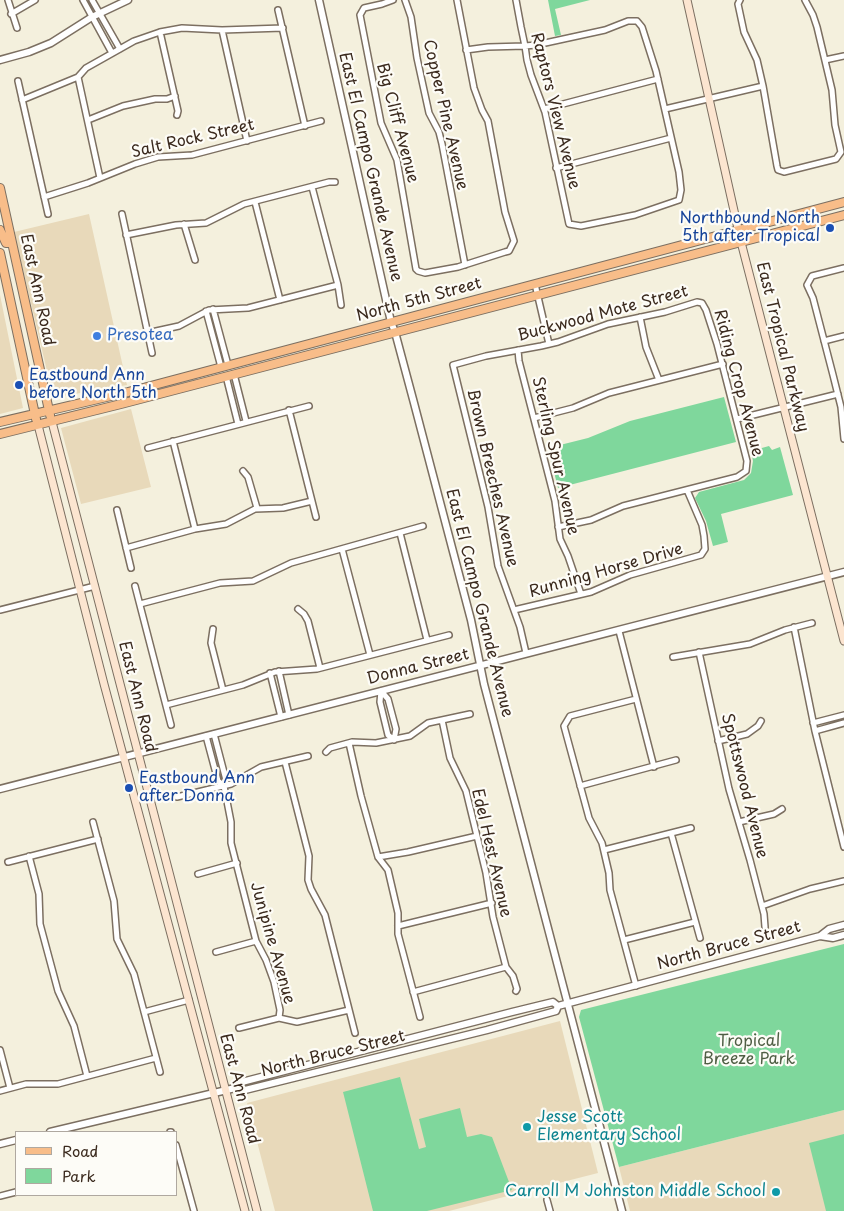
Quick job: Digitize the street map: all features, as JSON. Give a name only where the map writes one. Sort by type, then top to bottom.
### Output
[{"type":"main road","name":"East Tropical Parkway","points":[[687,0],[738,229],[844,641]]},
{"type":"main road","name":"East Ann Road","points":[[0,188],[48,411],[257,1211]]},
{"type":"main road","name":"North 5th Street","points":[[0,422],[128,392],[844,202]]},
{"type":"main road","name":"North 5th Street","points":[[0,434],[192,386],[844,215]]},
{"type":"main road","points":[[0,230],[6,243],[12,243]]},
{"type":"main road","name":"East Ann Road","points":[[0,253],[35,414],[80,590],[245,1211]]},
{"type":"main road","points":[[230,375],[232,371],[259,357]]},
{"type":"main road","points":[[192,386],[219,372],[225,366]]},
{"type":"street","points":[[8,0],[16,28]]},
{"type":"street","points":[[11,14],[35,0]]},
{"type":"street","points":[[83,0],[112,53]]},
{"type":"street","points":[[92,0],[120,49]]},
{"type":"street","points":[[0,60],[29,52],[51,42],[100,13],[128,0]]},
{"type":"street","name":"East El Campo Grande Avenue","points":[[319,0],[390,322],[396,332],[622,1211]]},
{"type":"street","name":"Big Cliff Avenue","points":[[392,0],[364,8],[360,14],[381,123],[397,160],[415,263],[418,271],[425,273],[465,265]]},
{"type":"street","name":"Copper Pine Avenue","points":[[405,0],[411,17],[417,58],[428,106],[440,132],[465,265]]},
{"type":"street","points":[[457,0],[474,88],[490,129],[505,212],[514,241],[509,251],[465,265]]},
{"type":"street","name":"Raptors View Avenue","points":[[516,0],[530,75],[544,109],[567,220],[572,226],[581,226],[634,215],[676,202],[680,197],[678,172],[671,138]]},
{"type":"street","points":[[739,0],[738,4],[744,32],[757,60],[763,86],[777,166],[784,172],[836,159],[840,156],[841,152],[835,125],[832,90],[825,60],[813,15],[805,0]]},
{"type":"street","points":[[278,10],[306,126]]},
{"type":"street","points":[[466,50],[544,44],[605,30],[628,21],[637,22],[642,27],[653,59],[671,138],[556,168]]},
{"type":"street","points":[[22,100],[78,77],[86,68],[134,40],[160,32],[182,28],[222,30],[283,28]]},
{"type":"street","points":[[222,30],[247,140]]},
{"type":"street","points":[[160,32],[175,96],[177,115]]},
{"type":"street","points":[[825,60],[844,56]]},
{"type":"street","points":[[78,77],[100,178]]},
{"type":"street","points":[[544,109],[658,79]]},
{"type":"street","points":[[18,81],[48,214]]},
{"type":"street","points":[[665,109],[763,86]]},
{"type":"street","points":[[88,120],[124,106],[175,96]]},
{"type":"street","name":"Salt Rock Street","points":[[44,197],[88,183],[135,164],[158,158],[192,155],[321,121]]},
{"type":"street","points":[[126,236],[169,226],[206,223],[244,204],[334,182]]},
{"type":"street","points":[[312,187],[342,306]]},
{"type":"street","points":[[254,202],[280,300]]},
{"type":"street","points":[[122,214],[152,353]]},
{"type":"street","points":[[184,224],[195,260]]},
{"type":"street","points":[[844,268],[812,276],[807,285],[813,298],[838,394],[844,439]]},
{"type":"street","points":[[535,284],[549,344]]},
{"type":"street","points":[[147,333],[179,326],[213,309],[248,308],[338,285]]},
{"type":"street","name":"Buckwood Mote Street","points":[[453,365],[486,356],[549,344],[599,326],[673,310],[697,302],[702,303]]},
{"type":"street","name":"Riding Crop Avenue","points":[[686,490],[737,477],[746,471],[747,460],[722,364],[706,310],[702,303]]},
{"type":"street","points":[[213,309],[225,366]]},
{"type":"street","points":[[206,311],[225,366]]},
{"type":"street","points":[[640,317],[646,347],[659,380]]},
{"type":"street","points":[[824,341],[844,336]]},
{"type":"street","name":"Sterling Spur Avenue","points":[[518,350],[519,361],[555,501],[560,539],[581,594]]},
{"type":"street","points":[[534,418],[574,408],[610,393],[722,364]]},
{"type":"street","name":"Brown Breeches Avenue","points":[[453,365],[488,507],[498,566],[514,610],[526,653]]},
{"type":"street","points":[[230,375],[246,422]]},
{"type":"street","points":[[230,375],[238,424]]},
{"type":"street","points":[[737,419],[838,394]]},
{"type":"street","points":[[148,448],[309,406]]},
{"type":"street","points":[[289,410],[316,517]]},
{"type":"street","points":[[172,441],[195,529]]},
{"type":"street","points":[[243,471],[248,477],[257,508]]},
{"type":"street","points":[[558,527],[592,520],[623,506],[686,490]]},
{"type":"street","name":"Running Horse Drive","points":[[514,610],[602,588],[636,574],[697,557],[703,552],[706,544],[702,525],[686,490]]},
{"type":"street","points":[[126,548],[195,529],[226,524],[249,510],[257,508],[283,508],[312,501]]},
{"type":"street","points":[[117,510],[131,568]]},
{"type":"street","points":[[140,604],[220,583],[253,581],[284,565],[424,526]]},
{"type":"street","points":[[400,533],[427,640]]},
{"type":"street","points":[[342,549],[370,655]]},
{"type":"street","name":"Donna Street","points":[[0,789],[844,572]]},
{"type":"street","points":[[0,610],[95,586]]},
{"type":"street","points":[[135,586],[171,725]]},
{"type":"street","points":[[298,610],[308,620],[320,668]]},
{"type":"street","points":[[673,657],[750,644],[812,623]]},
{"type":"street","points":[[794,628],[813,723],[844,847]]},
{"type":"street","points":[[213,629],[211,643],[223,690]]},
{"type":"street","points":[[618,631],[654,767]]},
{"type":"street","points":[[166,705],[243,685],[270,673],[320,668],[449,635]]},
{"type":"street","name":"Spottswood Avenue","points":[[699,652],[729,789],[762,906],[765,927]]},
{"type":"street","points":[[278,672],[289,715]]},
{"type":"street","points":[[270,673],[281,717]]},
{"type":"street","points":[[381,691],[380,702],[388,735],[394,740]]},
{"type":"street","points":[[381,691],[388,699],[396,729],[394,740]]},
{"type":"street","points":[[636,699],[570,716],[564,726],[589,818],[604,850],[609,873],[610,890],[636,986]]},
{"type":"street","points":[[326,752],[330,748],[349,743],[376,743],[410,736],[428,723],[470,714]]},
{"type":"street","points":[[813,723],[844,715]]},
{"type":"street","name":"Edel Hest Avenue","points":[[442,720],[450,758],[466,791],[486,873],[493,917],[506,966],[513,976],[516,991]]},
{"type":"street","points":[[718,741],[747,734],[758,726],[761,721]]},
{"type":"street","points":[[815,731],[844,723]]},
{"type":"street","name":"Junipine Avenue","points":[[214,734],[226,780],[224,786],[231,822],[231,843],[256,941],[270,969],[274,982],[280,1010],[279,1018]]},
{"type":"street","name":"Junipine Avenue","points":[[206,736],[218,781],[224,786]]},
{"type":"street","points":[[349,743],[378,857],[388,870],[398,913],[398,934],[420,1017]]},
{"type":"street","points":[[177,797],[231,784],[261,767],[308,756]]},
{"type":"street","points":[[580,786],[676,760]]},
{"type":"street","points":[[285,762],[308,856],[308,880],[325,916],[355,1033]]},
{"type":"street","points":[[739,822],[774,814],[782,810]]},
{"type":"street","points":[[93,822],[114,901],[117,939],[134,974],[160,1072]]},
{"type":"street","points":[[604,850],[691,828]]},
{"type":"street","points":[[671,833],[700,938]]},
{"type":"street","points":[[378,857],[477,836]]},
{"type":"street","points":[[8,862],[98,839]]},
{"type":"street","points":[[29,856],[38,894],[40,924],[58,991],[74,1026],[86,1076]]},
{"type":"street","points":[[198,874],[237,863]]},
{"type":"street","points":[[762,906],[818,887],[844,881]]},
{"type":"street","points":[[398,926],[492,903]]},
{"type":"street","points":[[624,940],[695,922]]},
{"type":"street","name":"North Bruce Street","points":[[558,1006],[820,936],[830,929],[844,925]]},
{"type":"street","name":"North Bruce Street","points":[[820,936],[833,938],[844,935]]},
{"type":"street","points":[[216,952],[256,941]]},
{"type":"street","points":[[414,992],[506,966]]},
{"type":"street","points":[[144,1012],[189,1000]]},
{"type":"street","name":"North Bruce Street","points":[[554,1002],[558,1006],[556,1011],[422,1046],[241,1091],[236,1088],[238,1083],[520,1010],[554,1002]]},
{"type":"street","points":[[239,1028],[279,1018],[297,1022],[349,1010]]},
{"type":"street","points":[[0,1050],[10,1088]]},
{"type":"street","points":[[0,1091],[26,1084],[58,1084],[156,1058]]},
{"type":"street","points":[[54,1131],[235,1088]]},
{"type":"street","points":[[0,1144],[15,1140]]},
{"type":"street","points":[[178,1155],[194,1211]]},
{"type":"street","points":[[0,1196],[15,1192]]},
{"type":"street","points":[[547,1200],[550,1211]]},
{"type":"shaded area","points":[[89,214],[127,385],[57,397],[52,392],[14,232]]},
{"type":"shaded area","points":[[0,295],[23,408],[0,414]]},
{"type":"shaded area","points":[[131,409],[151,487],[81,504],[61,428]]},
{"type":"shaded area","points":[[560,1021],[598,1173],[449,1211],[275,1211],[247,1103]]},
{"type":"shaded area","points":[[844,1110],[844,1211],[630,1211],[619,1167]]},
{"type":"green space","points":[[548,0],[590,0],[555,9],[561,35],[555,36]]},
{"type":"green space","points":[[724,397],[736,442],[558,488],[548,448],[588,438],[630,421]]},
{"type":"green space","points":[[769,446],[772,450],[780,447],[793,495],[721,514],[728,542],[713,546],[706,521],[695,498],[699,492],[744,480],[751,473],[753,461],[751,451]]},
{"type":"green space","name":"Tropical Breeze Park","points":[[844,944],[844,1110],[619,1167],[579,1017],[581,1010]]},
{"type":"green space","points":[[400,1077],[419,1149],[426,1147],[419,1119],[460,1108],[467,1137],[481,1134],[492,1137],[512,1190],[427,1211],[373,1211],[343,1092]]},
{"type":"green space","points":[[844,1134],[844,1211],[826,1211],[809,1143]]},
{"type":"place","name":"Northbound North 5th after Tropical","points":[[830,228]]},
{"type":"place","name":"Presotea","points":[[97,336]]},
{"type":"place","name":"Eastbound Ann before North 5th","points":[[19,385]]},
{"type":"place","name":"Eastbound Ann after Donna","points":[[129,788]]},
{"type":"place","name":"Jesse Scott Elementary School","points":[[527,1127]]},
{"type":"place","name":"Carroll M Johnston Middle School","points":[[776,1192]]}]
